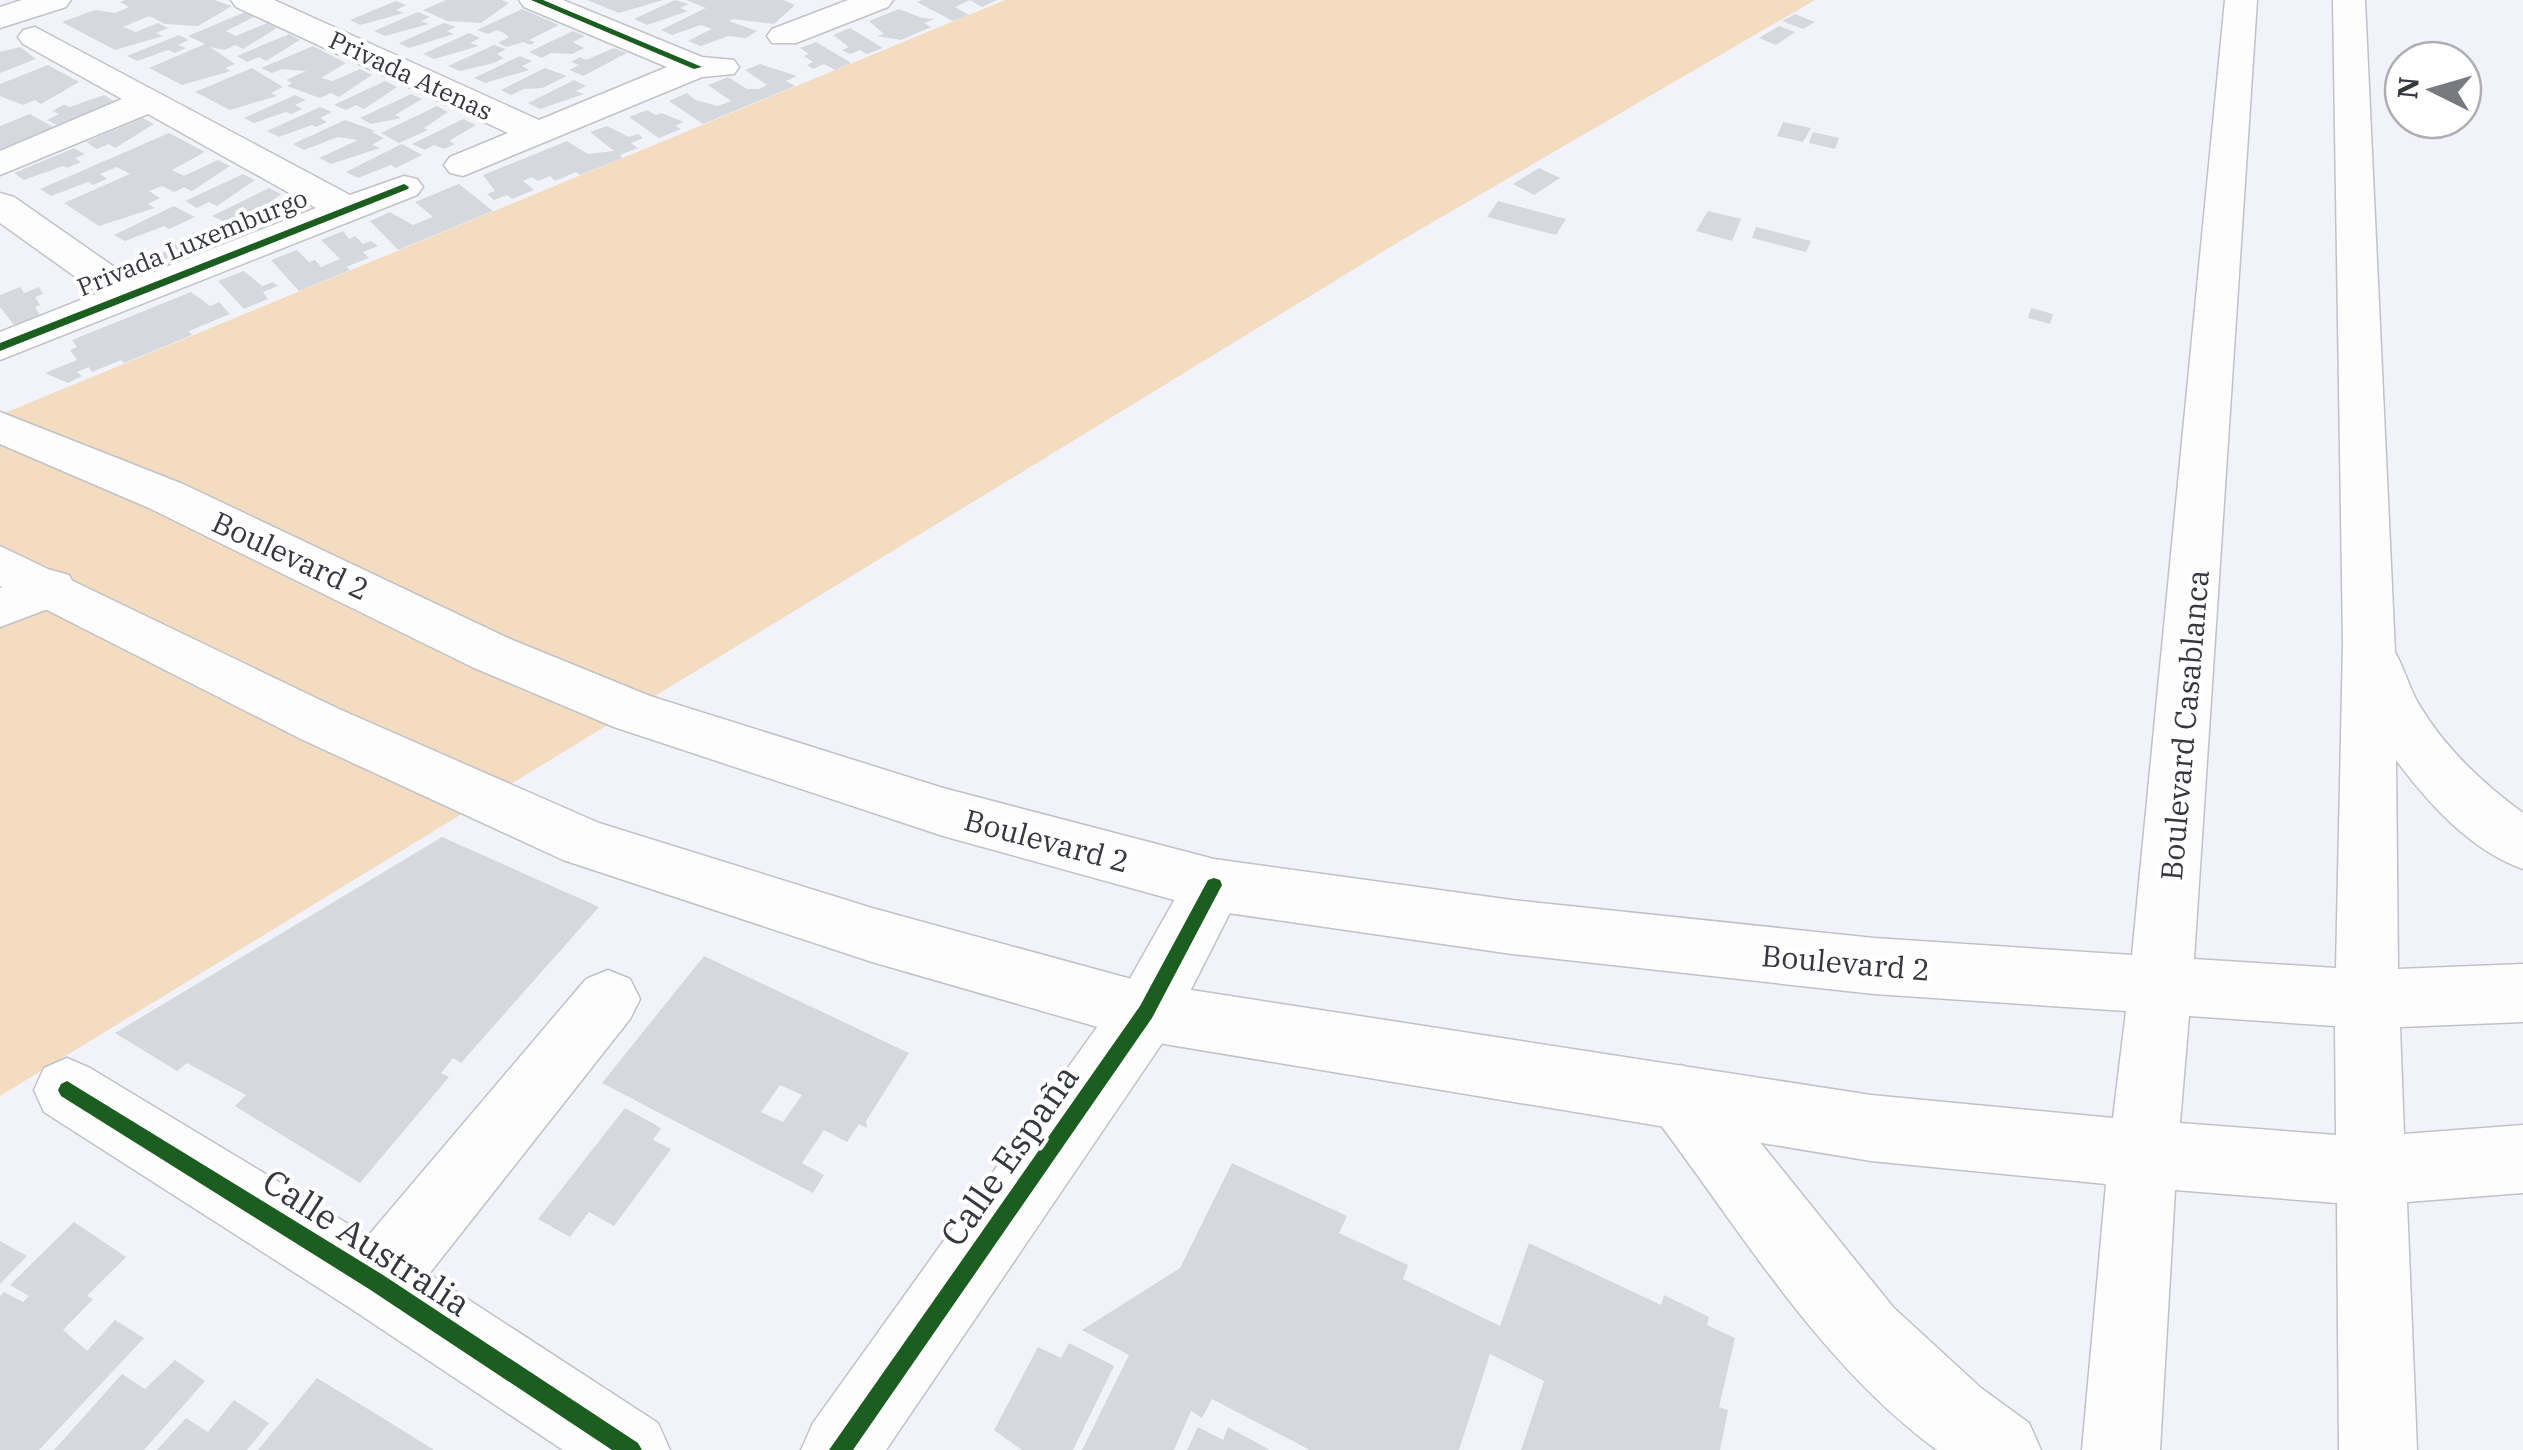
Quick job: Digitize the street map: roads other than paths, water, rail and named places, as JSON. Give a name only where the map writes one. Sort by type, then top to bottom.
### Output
[{"type":"main road","points":[[0,18],[56,0]]},
{"type":"main road","name":"Privada Atenas","points":[[247,0],[538,134]]},
{"type":"main road","name":"Privada Atenas","points":[[284,17],[324,0]]},
{"type":"main road","name":"Privada Atenas","points":[[463,165],[709,67],[535,0]]},
{"type":"main road","name":"Boulevard Casablanca","points":[[2121,1450],[2143,1154],[2163,985],[2242,0]]},
{"type":"main road","points":[[2348,0],[2369,643],[2367,999],[2378,1450]]},
{"type":"main road","points":[[784,36],[849,4]]},
{"type":"main road","name":"Privada Luxemburgo","points":[[35,38],[345,208]]},
{"type":"main road","points":[[0,164],[146,102]]},
{"type":"main road","name":"Privada Luxemburgo","points":[[0,347],[404,188]]},
{"type":"main road","name":"Privada Luxemburgo","points":[[0,205],[128,295]]},
{"type":"main road","name":"Boulevard 2","points":[[0,427],[166,496],[490,653],[634,712],[943,812],[1214,886],[1512,927],[1874,966],[2367,999],[2523,993]]},
{"type":"main road","points":[[17,586],[584,843],[872,935],[1146,1012],[1871,1128],[2369,1171],[2523,1159]]},
{"type":"main road","points":[[2369,643],[2386,701],[2432,766],[2504,832],[2523,844]]},
{"type":"main road","name":"Calle España","points":[[840,1450],[1146,1012],[1214,886]]},
{"type":"main road","points":[[376,1282],[608,999]]},
{"type":"main road","name":"Calle Australia","points":[[68,1090],[376,1282],[631,1450]]},
{"type":"main road","points":[[1680,1097],[1835,1296],[1911,1380],[2002,1450]]}]
